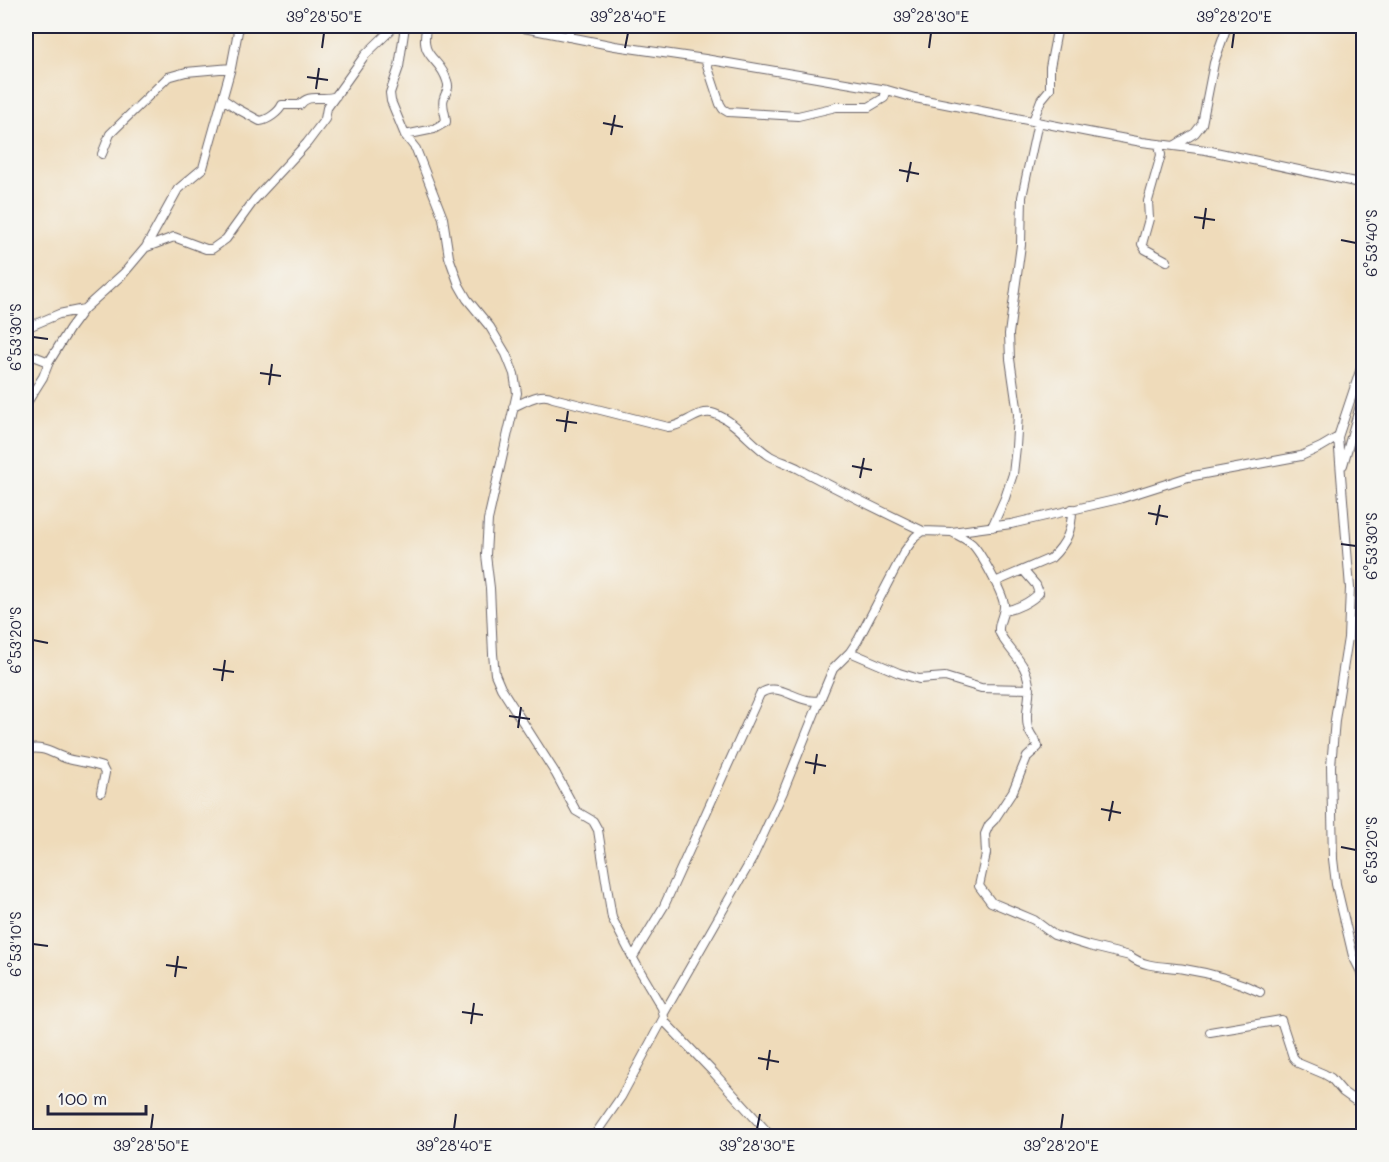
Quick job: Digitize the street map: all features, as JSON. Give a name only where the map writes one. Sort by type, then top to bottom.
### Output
[{"type":"street","points":[[26,404],[43,377],[57,347],[84,309],[124,273],[146,247],[178,189],[203,168],[231,68],[239,26]]},
{"type":"street","points":[[146,247],[174,237],[206,249],[212,249],[226,239],[255,199],[313,135],[325,119],[327,108],[365,55],[395,26]]},
{"type":"street","points":[[405,26],[399,67],[390,93],[391,101],[405,135],[416,149],[443,218],[449,257],[459,285],[467,299],[490,327],[514,374],[517,393],[488,520],[486,541],[495,674],[501,688],[556,774],[576,811],[593,821],[600,841],[612,918],[663,1016],[673,1032],[714,1073],[771,1137]]},
{"type":"street","points":[[405,135],[434,129],[446,122],[443,99],[449,88],[443,69],[430,57],[424,43],[427,26]]},
{"type":"street","points":[[514,26],[655,53],[705,59],[887,90],[915,98],[1035,122],[1206,150],[1364,183]]},
{"type":"street","points":[[568,37],[572,26]]},
{"type":"street","points":[[992,527],[1013,474],[1018,414],[1010,359],[1009,334],[1021,245],[1022,197],[1035,122],[1041,100],[1050,89],[1050,67],[1058,26]]},
{"type":"street","points":[[1174,146],[1195,133],[1202,123],[1214,63],[1227,26]]},
{"type":"street","points":[[705,59],[720,104],[728,112],[798,116],[836,106],[868,107],[884,98],[887,90]]},
{"type":"street","points":[[102,154],[110,134],[168,76],[231,68]]},
{"type":"street","points":[[223,99],[260,121],[276,113],[282,105],[300,105],[304,99],[311,97],[330,99],[336,96]]},
{"type":"street","points":[[1159,144],[1161,155],[1148,201],[1149,219],[1142,244],[1145,249],[1167,261]]},
{"type":"street","points":[[26,328],[58,315],[84,309]]},
{"type":"street","points":[[26,353],[49,362]]},
{"type":"street","points":[[1364,359],[1338,437],[1350,588],[1348,638],[1335,720],[1331,766],[1333,859],[1336,884],[1350,945],[1364,978]]},
{"type":"street","points":[[1341,470],[1364,392]]},
{"type":"street","points":[[513,407],[541,395],[550,395],[553,398],[668,427],[675,427],[696,416],[714,414],[743,432],[770,456],[923,531],[952,532],[1011,524],[1119,499],[1188,477],[1301,456],[1338,437]]},
{"type":"street","points":[[994,582],[1051,558],[1064,544],[1072,525],[1072,509]]},
{"type":"street","points":[[594,1137],[621,1097],[663,1016],[752,859],[783,792],[833,669],[850,652],[904,552],[915,537],[923,531]]},
{"type":"street","points":[[952,532],[973,545],[1004,601],[1000,633],[1002,639],[1018,656],[1029,680],[1028,728],[1038,747],[1028,757],[1012,791],[985,834],[986,854],[980,890],[991,902],[1034,920],[1062,938],[1130,956],[1139,963],[1186,969],[1242,983],[1260,992]]},
{"type":"street","points":[[1004,610],[1019,606],[1039,593],[1036,585],[1023,570]]},
{"type":"street","points":[[850,652],[898,673],[919,679],[945,677],[981,688],[1030,688]]},
{"type":"street","points":[[633,957],[664,906],[760,693],[772,688],[807,701],[820,700]]},
{"type":"street","points":[[26,750],[44,748],[68,759],[102,767],[105,773],[102,792]]},
{"type":"street","points":[[1209,1032],[1281,1020],[1293,1057],[1298,1063],[1331,1078],[1343,1092],[1364,1104]]}]
